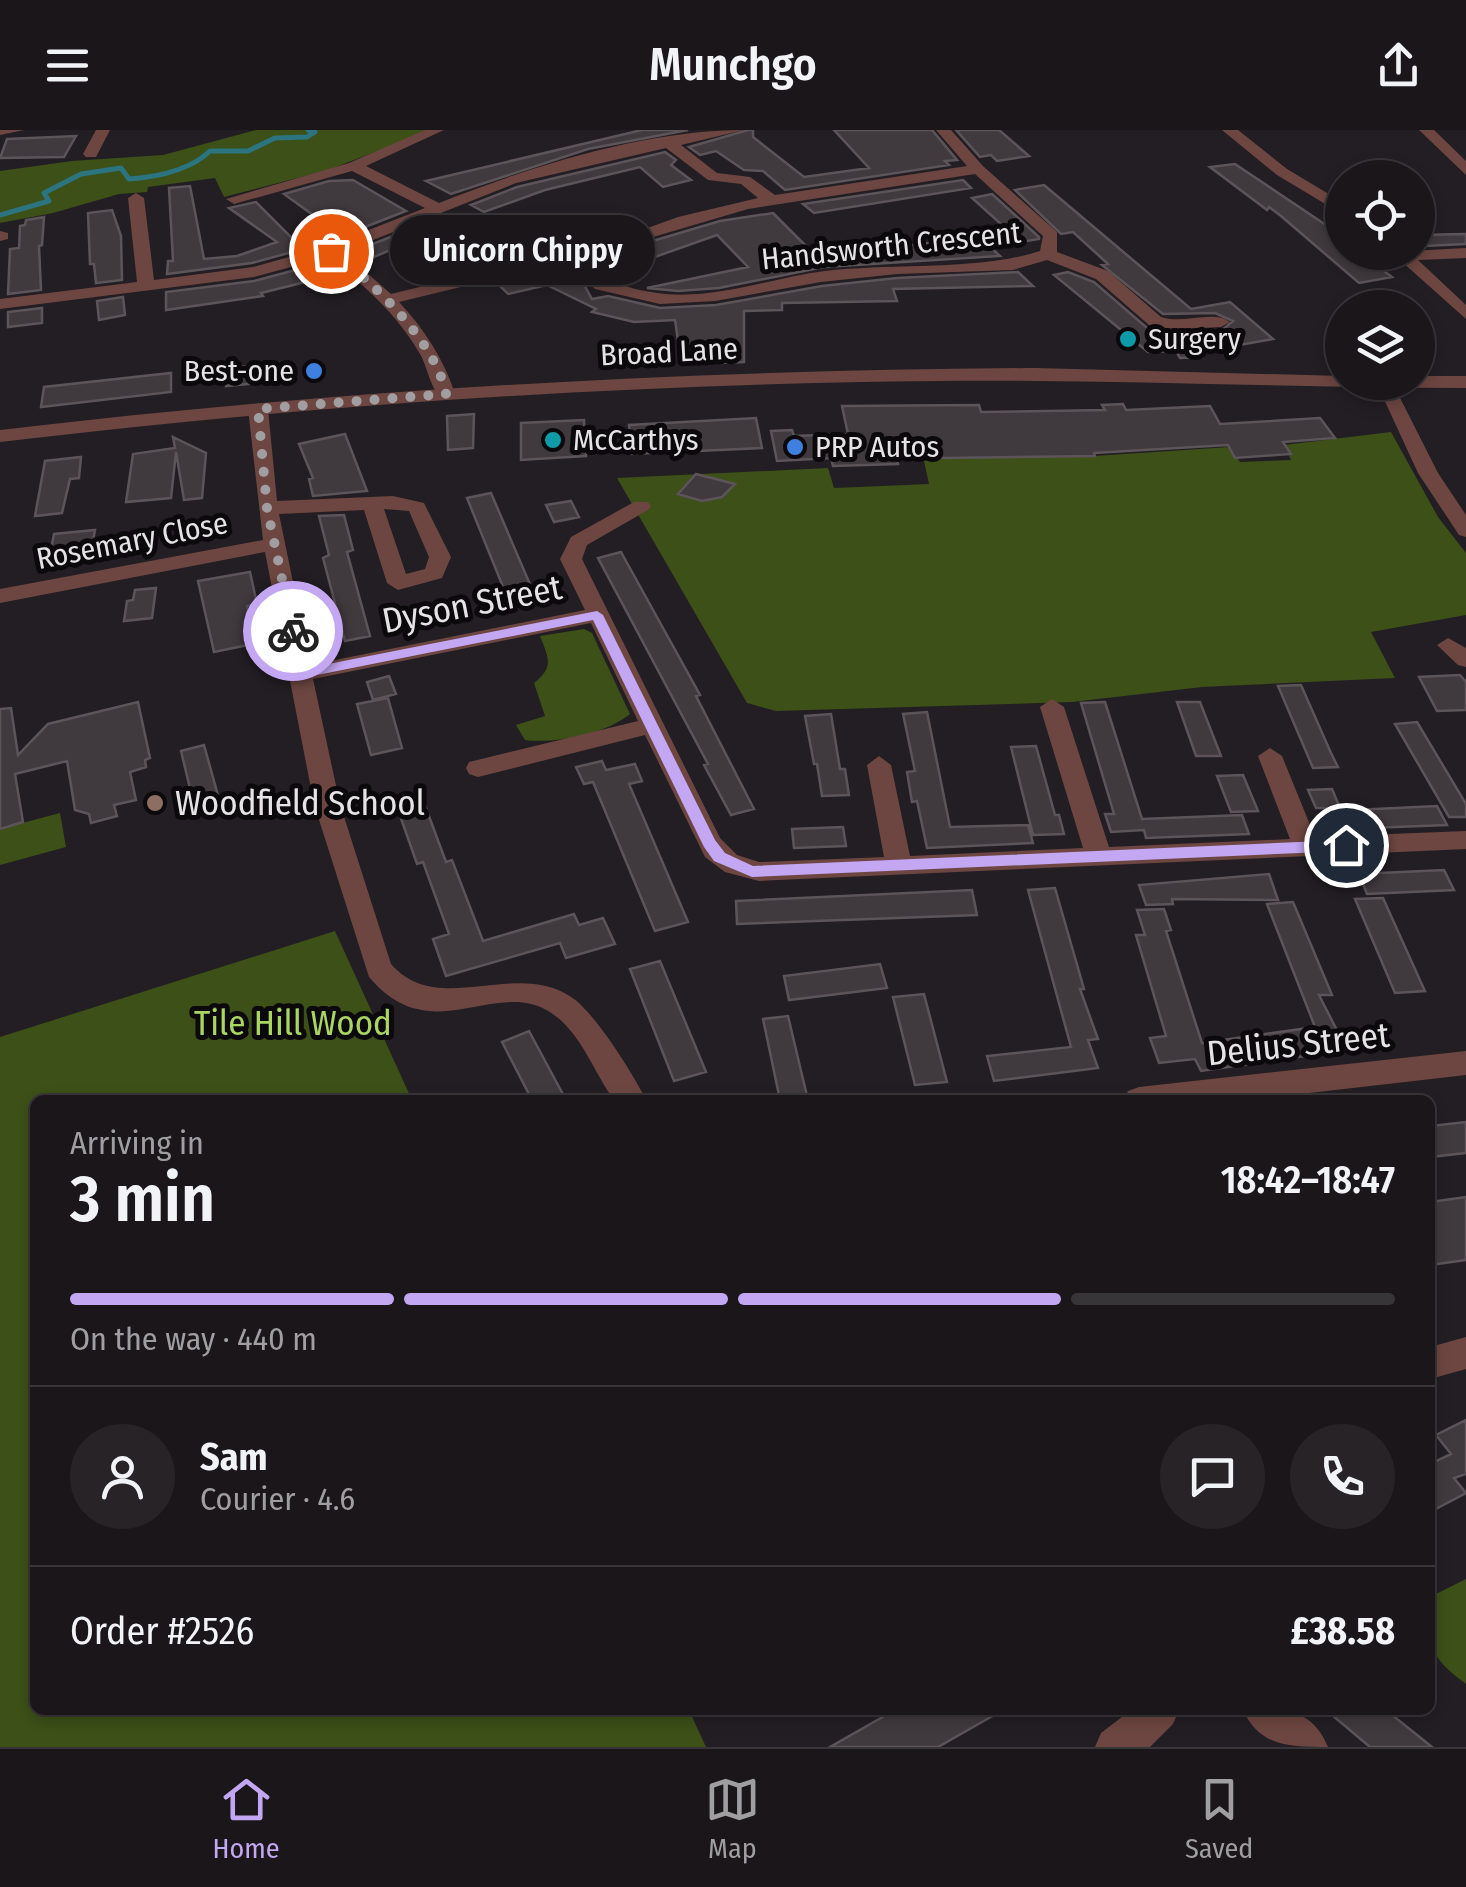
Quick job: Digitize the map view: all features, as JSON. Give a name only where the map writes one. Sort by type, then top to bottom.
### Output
[{"type":"street","points":[[0,132],[17,130]]},
{"type":"street","points":[[91,154],[103,130]]},
{"type":"street","points":[[234,199],[354,166],[437,130]]},
{"type":"street","points":[[0,304],[236,276],[331,251],[435,207],[554,168],[737,130]]},
{"type":"street","points":[[943,130],[978,169]]},
{"type":"street","points":[[1229,130],[1282,172],[1325,199]]},
{"type":"street","points":[[1426,130],[1466,170]]},
{"type":"street","points":[[666,142],[712,177],[745,180],[770,199]]},
{"type":"street","points":[[354,166],[435,207]]},
{"type":"street","points":[[387,300],[572,257],[770,199],[978,169]]},
{"type":"street","name":"Handsworth Crescent","points":[[978,169],[1051,235],[1048,254]]},
{"type":"street","points":[[712,177],[709,188],[732,208]]},
{"type":"street","points":[[138,197],[146,287]]},
{"type":"street","points":[[331,251],[368,279],[387,300],[437,365],[446,394]]},
{"type":"street","points":[[1435,253],[1466,253]]},
{"type":"street","name":"Handsworth Crescent","points":[[572,257],[601,285],[660,298],[714,296],[821,276],[1014,265],[1048,254],[1102,274],[1155,321],[1168,326],[1221,322]]},
{"type":"street","points":[[1419,270],[1466,314]]},
{"type":"street","name":"Broad Lane","points":[[0,436],[446,394],[782,377],[982,372],[1325,381]]},
{"type":"street","name":"Broad Lane","points":[[1435,383],[1466,382]]},
{"type":"street","points":[[1392,400],[1428,473],[1466,531]]},
{"type":"street","points":[[258,409],[267,508],[327,804],[379,969],[392,985],[415,999],[525,994],[554,1000],[575,1017],[629,1095]]},
{"type":"street","points":[[267,508],[372,503]]},
{"type":"street","points":[[641,506],[584,537],[571,559],[709,843],[728,862],[752,872],[1466,840]]},
{"type":"street","name":"Rosemary Close","points":[[0,596],[275,544]]},
{"type":"street","name":"Dyson Street","points":[[302,674],[597,615]]},
{"type":"street","points":[[1052,707],[1098,856]]},
{"type":"street","points":[[478,768],[510,749],[650,726]]},
{"type":"street","points":[[1268,751],[1306,847]]},
{"type":"street","points":[[879,760],[899,866]]},
{"type":"street","name":"Delius Street","points":[[1184,1095],[1466,1064]]},
{"type":"street","points":[[1435,1362],[1466,1353]]},
{"type":"street","points":[[1115,1747],[1132,1737],[1154,1715]]},
{"type":"street","points":[[1270,1715],[1308,1747]]},
{"type":"green space","points":[[256,130],[432,130],[328,170],[224,197],[215,178],[148,187],[147,192],[119,194],[0,223],[0,171],[163,155]]},
{"type":"green space","points":[[1391,432],[1438,517],[1466,553],[1466,615],[1371,632],[1395,678],[1202,687],[1072,702],[776,711],[747,703],[617,478],[828,468],[834,488],[929,484],[924,461],[942,458],[1095,456],[1230,447],[1240,462],[1291,460],[1284,445]]},
{"type":"green space","points":[[584,629],[592,633],[630,714],[608,727],[580,736],[525,740],[516,725],[545,716],[534,683],[545,672],[548,662],[540,636]]},
{"type":"green space","points":[[60,813],[66,847],[0,865],[0,829]]},
{"type":"green space","name":"Tile Hill Wood","points":[[335,931],[410,1095],[30,1095],[30,1715],[691,1715],[706,1747],[0,1747],[0,1037]]},
{"type":"green space","points":[[1466,1579],[1466,1684],[1435,1652],[1435,1594]]},
{"type":"building","points":[[642,130],[688,130],[588,149],[451,194],[426,181]]},
{"type":"building","points":[[753,130],[753,137],[804,177],[869,168],[834,130],[932,130],[957,160],[945,161],[949,165],[785,190],[763,171],[744,170],[716,151],[700,155],[689,147]]},
{"type":"building","points":[[956,130],[999,130],[1029,156],[997,161],[991,155],[980,157]]},
{"type":"building","points":[[76,136],[64,157],[0,158],[7,139]]},
{"type":"building","points":[[665,152],[676,160],[671,165],[691,180],[663,187],[640,167],[545,190],[484,212],[471,205],[517,187]]},
{"type":"building","points":[[1235,164],[1325,224],[1325,254],[1281,216],[1269,207],[1267,210],[1210,167]]},
{"type":"building","points":[[353,180],[406,211],[342,236],[284,194],[329,181]]},
{"type":"building","points":[[963,180],[971,188],[814,213],[803,204]]},
{"type":"building","points":[[1044,185],[1191,309],[1230,302],[1273,339],[1199,352],[1202,357],[1180,358],[1176,351],[1148,352],[1054,275],[1068,272],[1094,282],[1147,328],[1162,334],[1221,331],[1233,321],[1215,313],[1163,314],[1102,265],[1108,264],[1073,232],[1061,234],[1015,190]]},
{"type":"building","points":[[190,186],[204,259],[237,256],[277,242],[229,208],[256,202],[303,249],[252,263],[167,274],[168,261],[173,261],[169,188]]},
{"type":"building","points":[[992,194],[1039,239],[1021,242],[972,198]]},
{"type":"building","points":[[112,210],[121,236],[122,280],[96,283],[94,264],[90,264],[88,213]]},
{"type":"building","points":[[773,213],[817,257],[936,242],[942,248],[984,241],[1000,256],[824,267],[719,288],[678,291],[647,288],[748,267],[717,235],[618,270],[614,261],[646,243],[720,221]]},
{"type":"building","points":[[44,217],[39,246],[41,290],[8,294],[10,249],[19,248],[20,226],[26,220]]},
{"type":"building","points":[[426,223],[437,230],[374,257],[365,247]]},
{"type":"building","points":[[1466,234],[1466,244],[1435,246],[1435,235]]},
{"type":"building","points":[[318,264],[330,276],[261,293],[263,296],[166,310],[166,292],[254,281]]},
{"type":"building","points":[[1344,270],[1383,270],[1392,277],[1359,283]]},
{"type":"building","points":[[1018,272],[1033,286],[893,289],[897,301],[782,303],[782,310],[744,311],[744,362],[721,363],[722,352],[678,341],[675,320],[634,322],[592,312],[596,309],[547,285],[508,294],[496,282],[527,275],[582,281],[592,299],[608,296],[660,308],[716,305],[822,286],[897,278]]},
{"type":"building","points":[[123,297],[125,315],[99,320],[97,301]]},
{"type":"building","points":[[42,308],[42,323],[8,327],[8,312]]},
{"type":"building","points":[[270,364],[270,382],[226,386],[227,368]]},
{"type":"building","points":[[171,373],[171,392],[41,407],[44,387]]},
{"type":"building","points":[[1123,404],[1126,410],[1210,406],[1220,424],[1320,418],[1335,438],[1283,442],[1291,454],[1235,458],[1228,445],[1094,453],[1095,456],[942,458],[941,451],[895,451],[898,464],[833,466],[831,458],[777,461],[771,431],[792,430],[794,436],[848,434],[842,406],[979,405],[981,412],[1105,410],[1102,405]]},
{"type":"building","points":[[474,414],[473,448],[448,450],[447,416]]},
{"type":"building","points":[[756,418],[762,448],[632,454],[629,425]]},
{"type":"building","name":"McCarthys","points":[[584,420],[586,456],[521,460],[521,423]]},
{"type":"building","points":[[345,434],[367,491],[313,496],[309,479],[313,478],[299,444]]},
{"type":"building","points":[[173,437],[206,453],[202,498],[184,500],[176,452],[171,498],[126,502],[133,454],[175,448]]},
{"type":"building","points":[[81,457],[79,478],[70,479],[62,513],[35,516],[45,461]]},
{"type":"building","points":[[696,474],[735,484],[722,497],[702,501],[678,494]]},
{"type":"building","points":[[491,493],[538,603],[512,609],[467,498]]},
{"type":"building","points":[[571,501],[579,517],[554,522],[546,505]]},
{"type":"building","points":[[344,515],[353,550],[347,552],[370,636],[345,641],[323,558],[329,555],[319,516]]},
{"type":"building","points":[[95,530],[90,558],[49,560],[54,534]]},
{"type":"building","points":[[621,552],[700,695],[696,696],[754,809],[731,815],[704,765],[708,764],[598,558]]},
{"type":"building","points":[[250,572],[257,604],[247,606],[253,644],[214,652],[198,581]]},
{"type":"building","points":[[156,588],[152,618],[124,621],[127,601],[133,600],[135,590]]},
{"type":"building","points":[[1460,675],[1466,682],[1466,710],[1437,711],[1419,677]]},
{"type":"building","points":[[389,676],[396,694],[373,700],[367,682]]},
{"type":"building","points":[[1301,685],[1338,767],[1313,768],[1278,686]]},
{"type":"building","points":[[388,698],[402,748],[371,755],[357,704]]},
{"type":"building","points":[[138,702],[150,758],[145,760],[146,767],[130,772],[136,800],[114,805],[117,816],[91,823],[89,814],[75,810],[67,761],[15,774],[23,822],[0,829],[0,709],[11,708],[18,755],[48,724]]},
{"type":"building","points":[[1105,702],[1142,819],[1242,815],[1249,834],[1146,838],[1144,830],[1111,832],[1105,814],[1114,814],[1081,703]]},
{"type":"building","points":[[1177,702],[1200,702],[1221,756],[1196,756]]},
{"type":"building","points":[[927,712],[950,827],[1028,825],[1033,843],[927,848],[917,801],[912,802],[907,772],[915,771],[903,714]]},
{"type":"building","points":[[831,714],[840,769],[845,769],[849,795],[822,796],[814,764],[805,716]]},
{"type":"building","points":[[1417,722],[1466,804],[1466,817],[1449,817],[1395,724]]},
{"type":"building","points":[[204,745],[219,799],[194,805],[181,751]]},
{"type":"building","points":[[1036,746],[1064,834],[1033,835],[1011,747]]},
{"type":"building","points":[[602,761],[606,770],[635,764],[642,781],[629,784],[688,922],[655,931],[593,782],[584,784],[576,767]]},
{"type":"building","points":[[1243,775],[1258,811],[1231,812],[1217,776]]},
{"type":"building","points":[[1332,789],[1340,808],[1316,808],[1308,790]]},
{"type":"building","points":[[423,800],[446,862],[452,860],[483,941],[574,914],[579,925],[603,918],[615,944],[566,958],[560,943],[446,976],[433,939],[449,934],[423,862],[417,864],[397,807]]},
{"type":"building","points":[[1437,806],[1447,825],[1342,829],[1334,811]]},
{"type":"building","points":[[843,827],[846,846],[794,848],[792,829]]},
{"type":"building","points":[[1444,870],[1454,890],[1367,894],[1359,874]]},
{"type":"building","points":[[1269,874],[1278,900],[1172,899],[1173,904],[1146,905],[1139,885]]},
{"type":"building","points":[[1055,888],[1084,989],[1080,989],[1098,1039],[1088,1040],[1098,1068],[994,1081],[987,1056],[1071,1047],[1028,890]]},
{"type":"building","points":[[972,890],[977,915],[737,924],[736,901]]},
{"type":"building","points":[[1383,898],[1425,991],[1395,993],[1355,899]]},
{"type":"building","points":[[1293,902],[1332,995],[1319,995],[1347,1050],[1201,1071],[1195,1059],[1159,1063],[1150,1038],[1166,1036],[1136,935],[1145,935],[1137,910],[1164,909],[1171,930],[1166,931],[1202,1043],[1315,1027],[1267,904]]},
{"type":"building","points":[[660,961],[706,1072],[674,1081],[630,969]]},
{"type":"building","points":[[880,964],[887,988],[789,1000],[784,976]]},
{"type":"building","points":[[924,994],[947,1082],[915,1085],[893,997]]},
{"type":"building","points":[[788,1016],[807,1095],[779,1095],[763,1019]]},
{"type":"building","points":[[529,1031],[563,1095],[529,1095],[502,1042]]},
{"type":"building","points":[[1466,1122],[1466,1153],[1435,1156],[1435,1125]]},
{"type":"building","points":[[1466,1197],[1466,1260],[1435,1264],[1435,1201]]},
{"type":"building","points":[[1466,1420],[1466,1474],[1454,1478],[1466,1493],[1435,1509],[1435,1462],[1451,1454],[1436,1435]]},
{"type":"building","points":[[886,1715],[994,1715],[938,1747],[830,1747]]},
{"type":"building","points":[[1332,1715],[1392,1715],[1432,1747],[1370,1747]]},
{"type":"waterway","points":[[0,215],[49,201],[44,193],[81,174],[121,168],[129,179],[162,175],[193,164],[210,151],[248,151],[275,138],[307,137],[315,132],[308,130]]},
{"type":"way so far","points":[[293,631],[267,508],[258,409],[446,394],[437,365],[387,300],[368,279],[331,251]]},
{"type":"place","name":"Unicorn Chippy","points":[[331,251]]},
{"type":"place","name":"Surgery","points":[[1128,339]]},
{"type":"place","name":"Best-one","points":[[314,371]]},
{"type":"place","name":"McCarthys","points":[[553,440]]},
{"type":"place","name":"PRP Autos","points":[[795,447]]},
{"type":"place","name":"Woodfield School","points":[[155,803]]},
{"type":"route","points":[[293,631],[302,674],[597,615],[713,850],[738,868],[752,872],[1346,845]]}]
